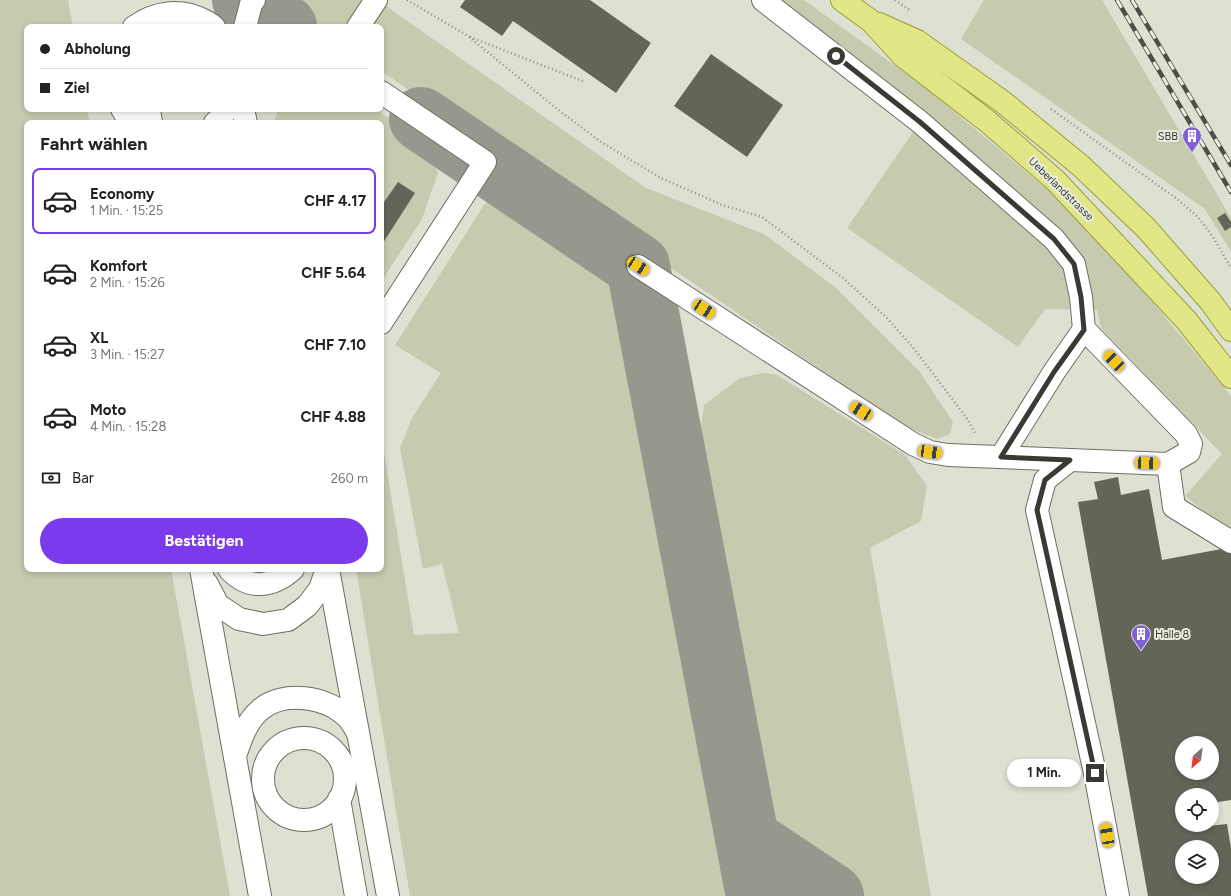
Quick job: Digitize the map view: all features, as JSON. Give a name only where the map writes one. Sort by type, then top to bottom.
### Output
[{"type":"main road","name":"Ueberlandstrasse","points":[[845,1],[871,21],[903,56],[987,122],[1055,180],[1186,320],[1231,377]]},
{"type":"main road","name":"Ueberlandstrasse","points":[[871,21],[917,41],[1003,102],[1081,166],[1146,228],[1210,302],[1231,330]]},
{"type":"lane","points":[[246,24],[251,4],[254,0]]},
{"type":"lane","points":[[360,24],[376,0]]},
{"type":"lane","points":[[638,266],[913,444],[930,452],[948,455],[1168,464],[1189,452],[1191,444],[1186,434],[1084,330],[1081,297],[1074,264],[1054,239],[920,122],[762,0]]},
{"type":"lane","points":[[139,24],[152,16],[172,13],[193,15],[221,24]]},
{"type":"lane","points":[[193,15],[209,24]]},
{"type":"lane","points":[[384,94],[485,162],[384,318]]},
{"type":"lane","points":[[124,112],[130,120]]},
{"type":"lane","points":[[219,120],[225,112]]},
{"type":"lane","points":[[995,457],[1084,330]]},
{"type":"lane","points":[[1070,460],[1045,480],[1037,510],[1095,773],[1118,896]]},
{"type":"lane","points":[[1168,464],[1174,507],[1231,542]]},
{"type":"lane","points":[[232,572],[244,581],[256,584],[268,584],[282,579],[290,572]]},
{"type":"lane","points":[[202,574],[218,605],[239,619],[263,624],[288,620],[307,606],[320,589],[326,572]]},
{"type":"lane","points":[[328,572],[388,896]]},
{"type":"lane","points":[[202,574],[260,896]]},
{"type":"lane","points":[[235,756],[244,731],[260,710],[280,700],[302,697],[328,704],[347,718],[358,733]]},
{"type":"lane","points":[[248,828],[252,804],[265,765],[272,752],[283,743],[296,738],[311,738],[324,743],[335,752],[371,804]]},
{"type":"lane","points":[[262,777],[264,789],[269,801],[277,810],[287,816],[299,820],[312,819],[325,814],[339,799],[345,778],[342,764]]},
{"type":"lane","points":[[339,799],[356,896]]},
{"type":"path","points":[[407,0],[468,36],[557,109],[601,142],[661,178],[722,205],[762,217],[843,278],[886,317],[915,350],[995,457]]},
{"type":"path","points":[[468,36],[585,82]]},
{"type":"green space","points":[[0,0],[68,0],[72,24],[24,24],[24,112],[88,112],[89,120],[24,120],[24,572],[172,572],[230,896],[0,896]]},
{"type":"green space","points":[[277,0],[379,0],[646,188],[764,234],[835,287],[919,371],[953,422],[950,434],[937,439],[895,420],[384,73],[384,24],[312,24]]},
{"type":"green space","points":[[777,0],[804,0],[929,90],[1050,192],[1131,276],[1231,396],[1231,533],[1185,496],[1222,454],[1101,328],[1097,310],[1045,309],[1018,347],[847,228],[924,116]]},
{"type":"green space","points":[[984,0],[1102,0],[1231,218],[1231,252],[1205,209],[961,39]]},
{"type":"green space","points":[[277,112],[380,112],[425,141],[438,173],[422,219],[384,277],[384,120],[275,120]]},
{"type":"green space","points":[[505,196],[572,241],[596,267],[621,303],[642,352],[738,896],[410,896],[356,572],[384,572],[384,452],[414,635],[459,633],[442,564],[423,569],[400,448],[412,418],[441,373],[395,345],[484,205],[494,197]]},
{"type":"green space","points":[[763,373],[777,375],[905,455],[927,486],[921,521],[870,548],[931,896],[775,896],[696,468],[704,405],[740,378]]},
{"type":"building","points":[[465,0],[590,0],[651,43],[616,93],[513,21],[502,36],[460,7]]},
{"type":"building","points":[[711,54],[783,105],[747,157],[674,106]]},
{"type":"building","points":[[398,182],[415,193],[384,241],[384,202]]},
{"type":"building","points":[[1225,213],[1231,222],[1231,227],[1225,231],[1217,218]]},
{"type":"building","name":"Halle 8","points":[[1118,477],[1121,495],[1149,489],[1162,560],[1227,548],[1231,551],[1231,800],[1219,802],[1219,788],[1175,788],[1175,832],[1219,832],[1219,825],[1227,824],[1231,848],[1231,896],[1148,896],[1078,502],[1098,499],[1094,482]]},
{"type":"taxiway","points":[[244,0],[280,24]]},
{"type":"taxiway","points":[[421,119],[638,266],[758,896]]},
{"type":"taxiway","points":[[748,840],[832,896]]},
{"type":"railway","points":[[1117,0],[1231,192]]},
{"type":"railway","points":[[1132,0],[1231,165]]},
{"type":"place","name":"SBB","points":[[1192,153]]},
{"type":"place","name":"Halle 8","points":[[1141,651]]},
{"type":"route","points":[[836,56],[932,131],[1054,239],[1074,264],[1081,297],[1084,330],[1048,381],[1001,457],[1070,460],[1045,480],[1037,510],[1095,773]]}]
